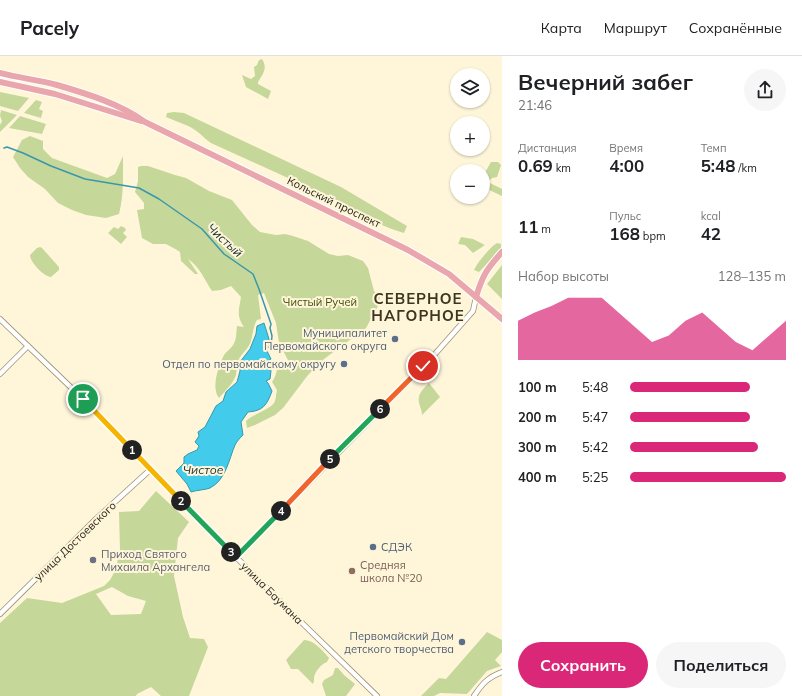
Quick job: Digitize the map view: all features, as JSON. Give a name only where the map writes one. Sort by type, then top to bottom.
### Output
[{"type":"main road","name":"Кольский проспект","points":[[0,73],[56,85],[112,103],[145,122],[406,249],[449,274],[502,319]]},
{"type":"main road","name":"Кольский проспект","points":[[0,82],[55,94],[145,122]]},
{"type":"main road","points":[[108,110],[113,108],[112,103]]},
{"type":"main road","points":[[476,297],[486,271],[502,252]]},
{"type":"street","points":[[236,557],[435,354],[473,311],[476,297]]},
{"type":"street","name":"улица Баумана","points":[[0,319],[83,399],[236,557],[377,696]]},
{"type":"street","points":[[0,374],[28,346]]},
{"type":"street","name":"улица Достоевского","points":[[0,614],[96,519],[151,469]]},
{"type":"street","points":[[474,696],[491,676],[502,672]]},
{"type":"green space","points":[[262,59],[265,68],[258,84],[271,91],[268,99],[246,87],[242,75],[251,79],[255,76],[254,67],[257,65],[259,60]]},
{"type":"green space","points":[[0,92],[29,98],[18,111],[0,106]]},
{"type":"green space","points":[[36,100],[42,102],[39,109],[43,111],[41,118],[24,113]]},
{"type":"green space","points":[[1,110],[17,115],[0,132],[0,125],[2,121],[0,116]]},
{"type":"green space","points":[[167,113],[184,113],[341,187],[407,226],[404,233],[381,225],[345,204],[211,143],[192,128],[166,117]]},
{"type":"green space","points":[[20,116],[46,124],[42,134],[9,128]]},
{"type":"green space","points":[[30,136],[43,141],[43,149],[52,158],[107,178],[115,174],[123,156],[121,207],[119,214],[106,218],[86,215],[72,210],[58,203],[45,189],[28,177],[13,157],[22,140]]},
{"type":"green space","points":[[491,162],[498,162],[501,165],[497,177],[490,180],[490,164]]},
{"type":"green space","name":"Чистый Ручей","points":[[148,166],[186,178],[209,191],[232,200],[252,225],[260,232],[276,235],[285,234],[308,241],[329,254],[338,256],[348,255],[363,261],[368,268],[374,291],[380,296],[378,306],[366,328],[324,359],[308,375],[283,408],[275,415],[255,425],[247,428],[246,421],[274,403],[277,390],[272,382],[275,378],[277,369],[283,364],[289,362],[279,343],[276,323],[264,293],[258,295],[261,319],[257,320],[250,344],[237,363],[235,378],[219,398],[215,384],[219,367],[224,355],[234,343],[237,326],[244,327],[239,316],[241,297],[231,286],[221,290],[212,291],[199,269],[192,262],[188,259],[198,274],[195,274],[181,261],[180,252],[166,244],[153,244],[142,238],[137,210],[144,209],[144,203],[135,192],[138,181],[138,167]]},
{"type":"green space","points":[[490,183],[502,189],[502,196],[490,190]]},
{"type":"green space","points":[[121,226],[125,228],[126,230],[123,233],[127,237],[121,244],[108,233],[114,227],[118,229]]},
{"type":"green space","points":[[461,237],[473,239],[485,245],[473,253],[465,245],[458,244]]},
{"type":"green space","points":[[497,243],[501,244],[501,249],[479,272],[474,270],[484,255]]},
{"type":"green space","points":[[40,247],[59,267],[59,270],[51,277],[41,272],[31,258],[30,255]]},
{"type":"green space","points":[[502,265],[502,299],[487,284]]},
{"type":"green space","points":[[429,383],[440,397],[422,415],[419,397],[421,392]]},
{"type":"green space","points":[[156,491],[189,522],[178,538],[174,576],[183,617],[190,638],[204,639],[208,647],[189,696],[161,696],[151,687],[137,694],[136,696],[0,696],[0,623],[27,598],[62,603],[104,586],[110,580],[115,571],[120,550],[119,512],[139,511]],"holes":[[[112,587],[128,596],[146,601],[141,614],[111,615],[96,594]]]},
{"type":"green space","points":[[487,632],[502,640],[502,652],[495,660],[501,666],[487,671],[467,694],[440,693],[434,696],[421,696],[439,678],[446,679]]},
{"type":"green space","points":[[304,640],[308,640],[315,644],[329,658],[327,662],[316,672],[313,684],[298,669],[291,669],[286,660]]},
{"type":"green space","points":[[335,668],[338,668],[355,684],[346,696],[326,696],[322,684],[324,680],[333,675]]},
{"type":"water","name":"Чистое","points":[[264,323],[269,339],[266,349],[271,359],[267,362],[271,371],[270,379],[266,381],[272,391],[270,396],[266,404],[261,409],[248,412],[241,422],[243,435],[235,445],[220,480],[210,488],[191,492],[187,484],[176,471],[184,463],[184,457],[197,450],[199,446],[195,442],[199,436],[198,432],[205,427],[216,406],[223,401],[226,392],[237,382],[240,371],[240,362],[250,349],[256,334],[257,326]]},
{"type":"waterway","name":"Чистый","points":[[4,148],[7,147],[23,153],[85,179],[139,188],[159,199],[202,229],[224,254],[253,274],[271,324],[271,345],[266,349]]},
{"type":"place","name":"Муниципалитет Первомайского округа","points":[[395,339]]},
{"type":"place","name":"Отдел по первомайскому округу","points":[[344,364]]},
{"type":"place","name":"СДЭК","points":[[373,547]]},
{"type":"place","name":"Приход Святого Михаила Архангела","points":[[93,560]]},
{"type":"place","name":"Средняя школа №20","points":[[352,571]]},
{"type":"place","name":"Первомайский Дом детского творчества","points":[[462,642]]},
{"type":"district","name":"СЕВЕРНОЕ НАГОРНОЕ","points":[[418,306]]},
{"type":"route","points":[[83,399],[236,557],[423,366]]}]
